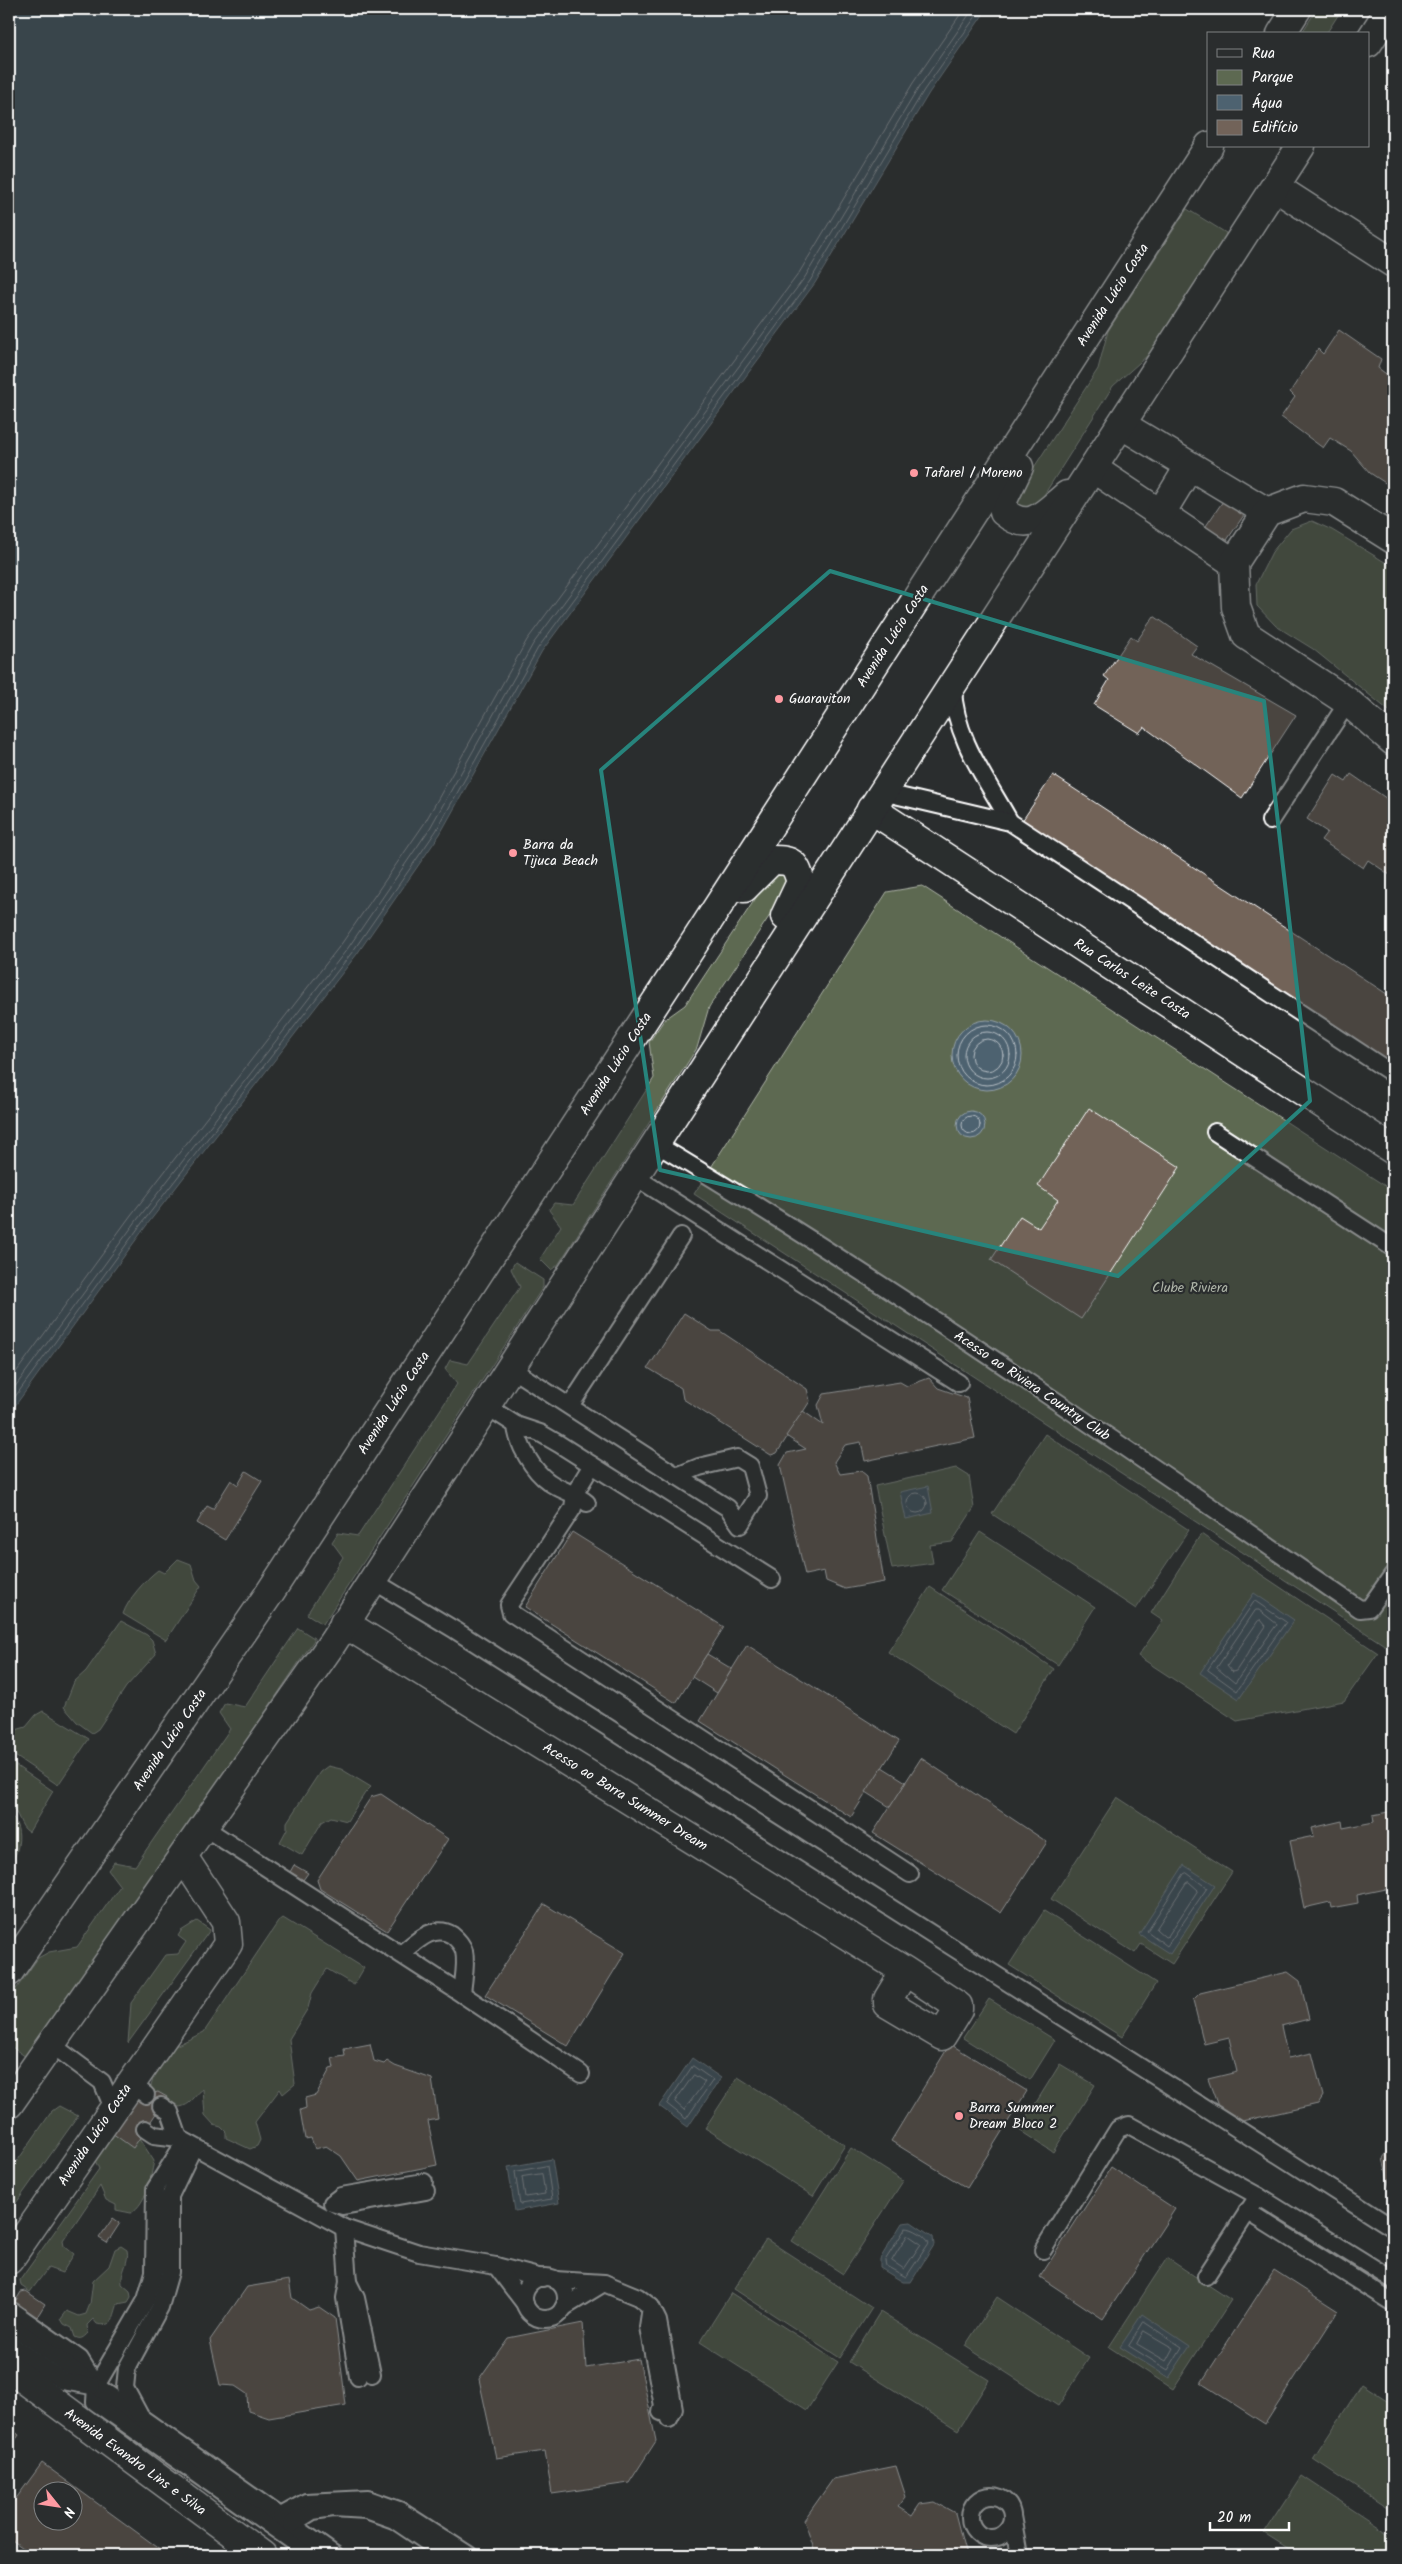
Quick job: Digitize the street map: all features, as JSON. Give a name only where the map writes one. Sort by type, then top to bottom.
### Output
[{"type":"main road","points":[[1282,32],[1297,9]]},
{"type":"main road","points":[[1370,40],[1390,9]]},
{"type":"main road","name":"Avenida Lúcio Costa","points":[[9,1972],[267,1597],[691,948],[1208,148]]},
{"type":"main road","points":[[9,2104],[205,1828],[344,1623],[656,1144],[876,800],[1122,425],[1300,148]]},
{"type":"main road","points":[[1274,187],[1393,264]]},
{"type":"main road","points":[[1071,360],[1003,500],[1004,512],[1014,520],[1026,523],[1038,519],[1090,474]]},
{"type":"main road","points":[[1122,425],[1189,467],[1234,491],[1267,512]]},
{"type":"main road","points":[[1161,513],[1189,467]]},
{"type":"main road","points":[[1090,474],[1161,513],[1234,563]]},
{"type":"main road","points":[[1393,538],[1334,502],[1321,498],[1304,498],[1267,512],[1234,563],[1236,607],[1246,635],[1348,702],[1393,741]]},
{"type":"main road","name":"Rua Carlos Leite Costa","points":[[876,800],[1393,1150]]},
{"type":"main road","points":[[691,948],[757,873],[772,860],[787,860],[796,866],[801,882],[742,1008]]},
{"type":"main road","name":"Acesso ao Barra Summer Dream","points":[[344,1623],[905,1971]]},
{"type":"main road","name":"Avenida Lúcio Costa","points":[[9,2260],[118,2112],[138,2089],[228,1944],[226,1922],[184,1858]]},
{"type":"main road","name":"Avenida Evandro Lins e Silva","points":[[10,2370],[262,2555]]},
{"type":"lane","points":[[953,684],[953,709],[958,727],[1010,822]]},
{"type":"lane","points":[[1270,821],[1348,702]]},
{"type":"lane","points":[[876,800],[1010,822],[1393,1074]]},
{"type":"lane","points":[[1215,1132],[1393,1248]]},
{"type":"lane","name":"Acesso ao Riviera Country Club","points":[[656,1144],[878,1283],[1089,1423],[1360,1609],[1369,1608],[1374,1604],[1393,1574]]},
{"type":"lane","points":[[634,1176],[960,1383]]},
{"type":"lane","points":[[570,1406],[681,1236]]},
{"type":"lane","points":[[510,1368],[677,1476],[728,1508],[740,1525],[758,1496],[750,1466],[737,1458],[699,1467],[677,1476]]},
{"type":"lane","points":[[485,1405],[516,1425],[540,1433],[772,1579]]},
{"type":"lane","points":[[516,1425],[517,1435],[541,1476],[559,1488],[581,1498]]},
{"type":"lane","points":[[592,1465],[581,1498],[509,1605],[511,1612],[910,1874]]},
{"type":"lane","points":[[372,1580],[455,1630],[1393,2228]]},
{"type":"lane","points":[[205,1828],[401,1954],[582,2074]]},
{"type":"lane","points":[[401,1954],[429,1934],[438,1931],[448,1933],[461,1944],[464,1951],[462,1994]]},
{"type":"lane","points":[[52,2044],[102,2082],[118,2112]]},
{"type":"lane","points":[[102,2082],[138,2089]]},
{"type":"lane","points":[[141,2418],[125,2388],[127,2368],[160,2307],[170,2272],[170,2196],[186,2142],[170,2112],[161,2106]]},
{"type":"lane","points":[[1043,2250],[1118,2129],[1129,2125],[1258,2196],[1393,2280]]},
{"type":"lane","points":[[145,2130],[154,2135],[186,2142],[344,2228],[419,2253],[496,2266],[548,2279],[604,2283],[638,2296],[651,2307],[658,2321],[674,2409],[665,2415]]},
{"type":"lane","points":[[186,2142],[156,2189],[154,2272],[146,2300],[96,2386],[95,2402],[312,2555]]},
{"type":"lane","points":[[301,2206],[332,2203],[341,2196],[425,2187]]},
{"type":"lane","points":[[1206,2276],[1258,2196]]},
{"type":"lane","points":[[1247,2212],[1393,2303]]},
{"type":"lane","points":[[344,2228],[348,2282],[356,2298],[365,2376]]},
{"type":"lane","points":[[496,2266],[533,2315],[539,2318],[553,2318],[563,2308],[604,2283]]},
{"type":"lane","points":[[525,2304],[526,2290],[530,2284],[548,2279],[564,2289],[566,2296],[563,2308]]},
{"type":"lane","points":[[9,2309],[80,2359],[96,2386]]},
{"type":"lane","points":[[9,2324],[335,2555]]},
{"type":"lane","points":[[9,2343],[63,2381],[96,2386]]},
{"type":"lane","points":[[987,2496],[994,2496],[1006,2503],[1012,2516],[1019,2555],[1004,2544],[977,2534],[970,2523],[969,2516],[975,2503],[987,2496]]},
{"type":"lane","points":[[287,2520],[306,2502],[368,2499],[399,2510],[469,2555]]},
{"type":"lane","points":[[287,2520],[313,2511],[333,2508],[366,2510],[394,2520],[446,2555]]},
{"type":"lane","points":[[990,2539],[997,2538],[1008,2530],[1012,2516]]},
{"type":"highlighted area","points":[[830,571],[1264,701],[1310,1101],[1118,1276],[660,1170],[601,770]]},
{"type":"green space","points":[[1317,9],[1342,9],[1327,32],[1302,32]]},
{"type":"green space","points":[[1187,209],[1226,233],[1226,236],[1148,355],[1113,386],[1037,506],[1027,509],[1022,507],[1016,495],[1098,369],[1108,331]]},
{"type":"green space","points":[[1312,521],[1332,530],[1393,567],[1393,714],[1313,649],[1276,626],[1257,606],[1256,584],[1272,552],[1291,529]]},
{"type":"green space","points":[[779,873],[788,878],[788,888],[709,1007],[697,1048],[558,1265],[551,1270],[540,1259],[561,1226],[549,1210],[554,1203],[573,1205],[654,1078],[649,1042],[664,1020],[685,1005],[769,878]]},
{"type":"green space","name":"Clube Riviera","points":[[922,886],[1393,1191],[1393,1647],[1389,1648],[694,1194],[887,892]]},
{"type":"green space","points":[[515,1262],[543,1280],[543,1287],[323,1624],[307,1614],[343,1557],[332,1542],[338,1533],[358,1536],[457,1384],[445,1369],[450,1360],[468,1364],[520,1287],[511,1269]]},
{"type":"green space","points":[[1045,1434],[1189,1530],[1136,1609],[992,1514]]},
{"type":"green space","points":[[956,1468],[969,1476],[974,1508],[952,1542],[930,1545],[933,1563],[892,1569],[875,1486]]},
{"type":"green space","points":[[980,1532],[1095,1607],[1058,1665],[942,1590]]},
{"type":"green space","points":[[1201,1534],[1378,1653],[1344,1701],[1237,1721],[1138,1656],[1163,1621],[1151,1613]]},
{"type":"green space","points":[[178,1559],[191,1564],[196,1580],[201,1586],[166,1640],[123,1614],[133,1596],[148,1579],[158,1570],[164,1573]]},
{"type":"green space","points":[[930,1587],[1054,1669],[1013,1734],[888,1652]]},
{"type":"green space","points":[[121,1621],[147,1635],[152,1640],[156,1654],[126,1687],[98,1729],[92,1733],[77,1722],[64,1707],[74,1682],[86,1671]]},
{"type":"green space","points":[[298,1628],[314,1638],[314,1640],[184,1832],[26,2057],[9,2045],[9,1999],[38,1958],[49,1952],[77,1947],[120,1886],[108,1870],[114,1862],[135,1866],[230,1729],[219,1713],[225,1703],[245,1707]]},
{"type":"green space","points":[[43,1711],[89,1739],[58,1785],[9,1752],[9,1732],[26,1727],[36,1715]]},
{"type":"green space","points":[[9,1761],[53,1791],[29,1832],[23,1827],[15,1811],[9,1805]]},
{"type":"green space","points":[[328,1766],[341,1769],[371,1787],[347,1821],[331,1817],[322,1822],[302,1855],[280,1842],[287,1829],[287,1822],[320,1772]]},
{"type":"green space","points":[[1117,1797],[1232,1872],[1172,1964],[1141,1944],[1135,1953],[1051,1899]]},
{"type":"green space","points":[[9,1813],[17,1826],[19,1840],[16,1854],[9,1867]]},
{"type":"green space","points":[[1044,1911],[1156,1983],[1122,2037],[1009,1965]]},
{"type":"green space","points":[[283,1918],[364,1968],[354,1985],[327,1969],[312,1993],[308,2008],[289,2039],[295,2084],[283,2094],[280,2089],[255,2122],[260,2140],[257,2146],[250,2149],[226,2138],[226,2132],[221,2127],[214,2125],[205,2115],[203,2089],[189,2103],[178,2107],[162,2101],[150,2090],[156,2068],[171,2048],[204,2032],[278,1922]]},
{"type":"green space","points":[[197,1921],[210,1930],[128,2043],[131,2003],[165,1955],[178,1954],[186,1942],[178,1936],[181,1931]]},
{"type":"green space","points":[[989,1999],[1055,2040],[1030,2080],[963,2038]]},
{"type":"green space","points":[[1060,2064],[1095,2085],[1053,2152],[1019,2130]]},
{"type":"green space","points":[[738,2077],[845,2145],[813,2196],[705,2128]]},
{"type":"green space","points":[[59,2106],[78,2116],[9,2213],[9,2173],[52,2111]]},
{"type":"green space","points":[[106,2127],[139,2138],[154,2161],[144,2197],[131,2213],[116,2210],[116,2205],[106,2200],[100,2186],[63,2241],[64,2246],[74,2254],[62,2273],[48,2268],[30,2292],[21,2286],[20,2280],[99,2169],[94,2158]]},
{"type":"green space","points":[[851,2148],[903,2181],[843,2274],[792,2241]]},
{"type":"green space","points":[[766,2239],[872,2308],[840,2358],[734,2289]]},
{"type":"green space","points":[[121,2246],[127,2250],[128,2254],[122,2275],[122,2284],[130,2291],[131,2297],[128,2302],[118,2304],[110,2322],[103,2325],[97,2324],[93,2319],[87,2325],[88,2333],[82,2338],[75,2337],[72,2328],[64,2324],[61,2319],[67,2311],[79,2316],[86,2314],[90,2304],[93,2281],[109,2266],[115,2249]]},
{"type":"green space","points":[[1167,2258],[1231,2300],[1173,2389],[1109,2347]]},
{"type":"green space","points":[[731,2293],[838,2362],[807,2410],[700,2342]]},
{"type":"green space","points":[[997,2297],[1089,2358],[1058,2406],[965,2346]]},
{"type":"green space","points":[[880,2312],[989,2380],[958,2430],[849,2362]]},
{"type":"green space","points":[[1362,2384],[1393,2404],[1393,2512],[1313,2459]]},
{"type":"green space","points":[[1302,2476],[1393,2536],[1393,2555],[1297,2555],[1264,2534]]},
{"type":"water","points":[[9,9],[987,9],[929,93],[815,283],[542,651],[440,834],[357,954],[146,1226],[9,1414]]},
{"type":"water","points":[[987,1020],[1006,1026],[1016,1036],[1022,1055],[1016,1074],[1006,1084],[987,1090],[968,1084],[958,1074],[952,1055],[958,1036],[968,1026]]},
{"type":"water","points":[[971,1111],[981,1115],[985,1125],[981,1135],[971,1139],[961,1135],[957,1125],[961,1115]]},
{"type":"water","points":[[928,1486],[933,1513],[906,1519],[900,1492]]},
{"type":"water","points":[[1254,1593],[1294,1620],[1239,1699],[1200,1673]]},
{"type":"water","points":[[1184,1865],[1215,1885],[1170,1954],[1139,1934]]},
{"type":"water","points":[[692,2058],[721,2078],[688,2127],[659,2106]]},
{"type":"water","points":[[552,2159],[559,2203],[515,2211],[508,2167]]},
{"type":"water","points":[[911,2222],[933,2237],[934,2245],[911,2282],[903,2282],[880,2268],[880,2259],[902,2223]]},
{"type":"water","points":[[1142,2314],[1190,2346],[1169,2378],[1120,2347]]},
{"type":"building","points":[[1339,330],[1381,359],[1378,368],[1393,379],[1393,488],[1370,473],[1351,451],[1330,438],[1323,448],[1281,417],[1295,397],[1290,392],[1318,349],[1323,354]]},
{"type":"building","points":[[1236,482],[1257,496],[1212,562],[1191,548]]},
{"type":"building","points":[[1154,616],[1197,646],[1191,654],[1296,715],[1242,798],[1144,727],[1139,733],[1094,705],[1109,680],[1104,676],[1131,636],[1137,641]]},
{"type":"building","points":[[1351,774],[1393,803],[1393,877],[1368,860],[1363,868],[1321,840],[1327,832],[1307,819],[1335,775],[1346,782]]},
{"type":"building","points":[[1053,775],[1393,998],[1393,1065],[1022,821]]},
{"type":"building","points":[[1089,1108],[1180,1167],[1081,1319],[991,1260],[1020,1216],[1039,1228],[1058,1200],[1038,1186]]},
{"type":"building","points":[[684,1313],[712,1331],[720,1331],[807,1389],[810,1401],[777,1453],[771,1455],[683,1399],[681,1388],[648,1368]]},
{"type":"building","points":[[929,1378],[938,1388],[967,1398],[975,1438],[865,1461],[861,1442],[845,1445],[834,1462],[840,1474],[861,1471],[867,1476],[884,1582],[845,1589],[826,1581],[824,1571],[805,1575],[780,1465],[787,1453],[806,1449],[786,1436],[803,1411],[823,1425],[818,1405],[824,1394],[900,1382],[907,1386]]},
{"type":"building","points":[[246,1471],[262,1481],[225,1540],[197,1523],[207,1506],[213,1509],[231,1480],[238,1485]]},
{"type":"building","points":[[572,1532],[724,1627],[676,1703],[525,1607]]},
{"type":"building","points":[[747,1645],[899,1741],[851,1817],[700,1721]]},
{"type":"building","points":[[707,1654],[732,1669],[717,1693],[692,1677]]},
{"type":"building","points":[[921,1758],[1047,1842],[1001,1913],[873,1833]]},
{"type":"building","points":[[882,1767],[906,1782],[890,1807],[866,1792]]},
{"type":"building","points":[[381,1794],[448,1839],[387,1931],[320,1889],[317,1880],[371,1797]]},
{"type":"building","points":[[1393,1811],[1393,1893],[1391,1888],[1357,1895],[1358,1903],[1331,1908],[1330,1902],[1304,1908],[1290,1841],[1314,1836],[1312,1828],[1342,1821],[1343,1828],[1374,1822],[1373,1815]]},
{"type":"building","points":[[294,1865],[308,1873],[303,1880],[290,1872]]},
{"type":"building","points":[[544,1904],[625,1953],[568,2046],[485,1995]]},
{"type":"building","points":[[1288,1972],[1300,1981],[1309,2019],[1281,2026],[1288,2058],[1312,2053],[1323,2096],[1318,2104],[1234,2123],[1222,2117],[1208,2079],[1237,2072],[1229,2038],[1204,2044],[1193,2000],[1200,1993]]},
{"type":"building","points":[[370,2044],[374,2061],[384,2064],[387,2061],[395,2066],[432,2079],[438,2119],[428,2121],[437,2165],[358,2181],[341,2156],[326,2146],[315,2149],[311,2138],[305,2139],[300,2110],[306,2108],[305,2098],[316,2095],[330,2069],[334,2068],[332,2058],[345,2056],[344,2049]]},
{"type":"building","name":"Barra Summer Dream Bloco 2","points":[[950,2044],[1027,2091],[967,2188],[891,2141]]},
{"type":"building","points":[[158,2092],[167,2097],[133,2148],[112,2133],[136,2097]]},
{"type":"building","points":[[1393,2149],[1393,2201],[1383,2158],[1389,2150]]},
{"type":"building","points":[[1111,2167],[1175,2209],[1103,2319],[1040,2277]]},
{"type":"building","points":[[113,2218],[120,2223],[107,2243],[99,2238]]},
{"type":"building","points":[[1274,2270],[1338,2311],[1265,2424],[1201,2383]]},
{"type":"building","points":[[289,2280],[292,2298],[309,2310],[319,2307],[335,2318],[346,2405],[269,2418],[248,2411],[247,2394],[235,2386],[220,2385],[210,2340],[247,2287]]},
{"type":"building","points":[[26,2291],[45,2304],[37,2317],[32,2318],[13,2305],[21,2292]]},
{"type":"building","points":[[583,2323],[586,2368],[639,2359],[656,2441],[629,2483],[552,2494],[545,2451],[496,2458],[479,2379],[508,2338]]},
{"type":"building","points":[[9,2427],[19,2435],[9,2449]]},
{"type":"building","points":[[42,2463],[68,2482],[32,2482],[32,2532],[82,2532],[82,2492],[168,2555],[33,2555],[9,2538],[9,2508]]},
{"type":"building","points":[[896,2466],[906,2497],[898,2507],[912,2516],[920,2504],[935,2502],[955,2513],[966,2555],[816,2555],[804,2520],[833,2479]]},
{"type":"place","name":"Tafarel / Moreno","points":[[914,473]]},
{"type":"place","name":"Guaraviton","points":[[779,699]]},
{"type":"place","name":"Barra da Tijuca Beach","points":[[513,853]]},
{"type":"place","name":"Barra Summer Dream Bloco 2","points":[[959,2116]]}]
